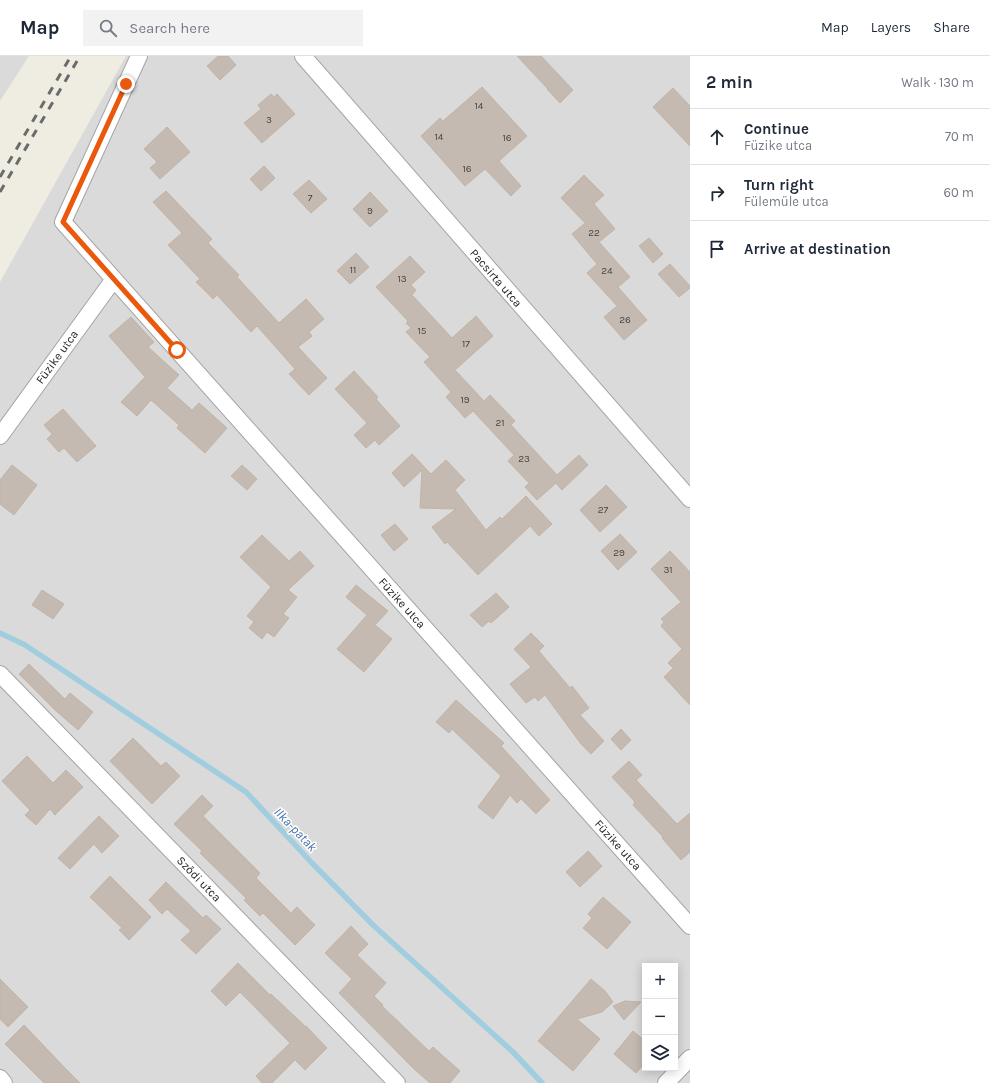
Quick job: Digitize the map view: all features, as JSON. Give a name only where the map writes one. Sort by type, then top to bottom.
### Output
[{"type":"street","name":"Füzike utca","points":[[139,56],[63,222],[690,926]]},
{"type":"street","name":"Pacsirta utca","points":[[303,56],[690,499]]},
{"type":"street","name":"Füzike utca","points":[[0,436],[114,279]]},
{"type":"street","name":"Sződi utca","points":[[0,674],[398,1083]]},
{"type":"street","points":[[666,1083],[690,1058]]},
{"type":"street","points":[[0,1078],[4,1083]]},
{"type":"shaded area","points":[[0,56],[29,56],[0,101]]},
{"type":"shaded area","points":[[126,56],[690,56],[690,1083],[0,1083],[0,282]]},
{"type":"building","points":[[218,56],[228,56],[236,65],[220,80],[207,66]]},
{"type":"building","points":[[517,56],[541,56],[573,90],[560,103]]},
{"type":"building","points":[[482,87],[527,136],[499,161],[521,186],[511,196],[485,169],[465,186],[421,136],[440,118],[443,121]]},
{"type":"building","points":[[673,88],[690,106],[690,146],[653,107]]},
{"type":"building","points":[[271,94],[274,97],[277,94],[295,114],[262,143],[244,123],[261,109],[258,105]]},
{"type":"building","points":[[167,127],[190,152],[160,179],[150,168],[157,162],[144,149]]},
{"type":"building","points":[[264,166],[275,178],[261,191],[250,179]]},
{"type":"building","points":[[584,175],[604,195],[594,204],[615,229],[599,242],[630,277],[618,287],[647,320],[624,340],[604,317],[617,306],[587,273],[597,264],[572,234],[585,223],[561,198]]},
{"type":"building","points":[[309,180],[327,199],[311,213],[293,194]]},
{"type":"building","points":[[166,191],[212,239],[208,243],[239,275],[237,277],[279,323],[306,299],[324,319],[309,332],[312,336],[298,347],[327,378],[309,395],[289,374],[295,369],[257,326],[251,332],[217,295],[213,299],[196,282],[200,279],[168,245],[182,233],[153,202]]},
{"type":"building","points":[[370,192],[388,211],[370,227],[353,209]]},
{"type":"building","points":[[649,238],[663,254],[653,263],[639,246]]},
{"type":"building","points":[[356,253],[369,267],[350,284],[337,271]]},
{"type":"building","points":[[410,256],[425,272],[411,285],[416,290],[412,295],[452,338],[476,316],[493,336],[455,370],[484,401],[490,395],[515,421],[511,425],[557,475],[579,455],[588,465],[562,490],[556,483],[537,500],[525,487],[529,483],[508,461],[514,455],[473,411],[465,418],[446,397],[451,392],[424,362],[430,357],[406,332],[411,328],[406,323],[408,321],[376,287]]},
{"type":"building","points":[[670,264],[690,286],[690,288],[679,297],[658,274]]},
{"type":"building","points":[[131,317],[154,342],[148,347],[179,375],[167,388],[192,410],[199,403],[227,428],[205,453],[177,428],[179,425],[151,400],[137,416],[121,402],[145,377],[109,336]]},
{"type":"building","points":[[354,371],[378,397],[376,399],[400,426],[379,445],[375,440],[366,448],[354,435],[367,423],[335,389]]},
{"type":"building","points":[[63,409],[96,446],[77,462],[64,448],[59,452],[47,439],[52,434],[44,425]]},
{"type":"building","points":[[412,454],[431,474],[446,460],[465,480],[455,490],[486,530],[500,517],[502,519],[526,496],[552,524],[539,536],[530,526],[478,575],[447,542],[445,544],[432,527],[456,509],[420,508],[422,470],[404,487],[392,473]]},
{"type":"building","points":[[12,465],[37,485],[14,515],[0,504],[0,480]]},
{"type":"building","points":[[242,465],[257,479],[247,490],[231,476]]},
{"type":"building","points":[[606,485],[627,507],[600,532],[580,510]]},
{"type":"building","points":[[395,524],[408,539],[394,551],[381,535]]},
{"type":"building","points":[[620,534],[637,552],[618,570],[601,551]]},
{"type":"building","points":[[262,535],[289,561],[300,551],[314,566],[288,590],[297,597],[283,614],[289,618],[274,637],[267,632],[262,639],[249,628],[254,622],[247,616],[271,587],[240,557]]},
{"type":"building","points":[[670,551],[690,572],[690,705],[664,677],[673,668],[668,663],[682,649],[661,626],[664,622],[661,619],[681,602],[651,569]]},
{"type":"building","points":[[356,585],[388,611],[375,625],[392,639],[364,672],[337,649],[367,615],[346,597]]},
{"type":"building","points":[[42,590],[64,604],[53,619],[32,605]]},
{"type":"building","points":[[496,593],[509,607],[491,623],[489,621],[482,627],[470,615]]},
{"type":"building","points":[[531,633],[544,646],[539,651],[570,688],[572,686],[589,708],[580,715],[604,741],[591,754],[581,744],[545,695],[538,701],[535,697],[526,703],[510,684],[531,667],[514,649]]},
{"type":"building","points":[[29,664],[65,699],[70,693],[93,712],[78,730],[55,710],[19,674]]},
{"type":"building","points":[[456,700],[504,743],[501,746],[550,800],[536,814],[521,799],[517,803],[510,795],[493,819],[478,807],[501,776],[452,729],[449,733],[436,722]]},
{"type":"building","points":[[621,729],[631,740],[621,750],[611,739]]},
{"type":"building","points":[[133,738],[161,766],[166,762],[180,776],[152,804],[110,761]]},
{"type":"building","points":[[27,756],[53,783],[66,770],[83,787],[55,815],[50,809],[36,825],[25,815],[30,810],[2,781]]},
{"type":"building","points":[[629,761],[642,775],[636,780],[677,824],[690,813],[690,852],[681,860],[662,838],[663,837],[633,805],[635,802],[612,777]]},
{"type":"building","points":[[202,795],[213,806],[203,816],[260,873],[256,878],[291,913],[297,907],[315,925],[295,945],[263,913],[260,916],[244,900],[246,898],[200,853],[202,851],[174,824]]},
{"type":"building","points":[[99,816],[119,836],[102,853],[94,844],[70,869],[58,858]]},
{"type":"building","points":[[588,851],[602,866],[580,887],[566,872]]},
{"type":"building","points":[[110,876],[151,917],[129,940],[119,930],[122,928],[90,897]]},
{"type":"building","points":[[166,882],[203,918],[206,915],[221,929],[196,954],[181,940],[191,931],[167,909],[162,914],[149,900]]},
{"type":"building","points":[[603,897],[631,922],[607,949],[583,928],[592,918],[588,914]]},
{"type":"building","points":[[351,926],[368,944],[357,955],[386,983],[374,996],[383,1005],[382,1006],[429,1051],[433,1047],[460,1071],[450,1083],[430,1083],[414,1069],[339,993],[352,979],[325,953]]},
{"type":"building","points":[[238,963],[270,995],[271,994],[306,1026],[327,1048],[305,1070],[295,1060],[272,1083],[262,1083],[256,1076],[290,1043],[240,992],[226,1006],[211,991]]},
{"type":"building","points":[[0,979],[28,1007],[8,1027],[0,1019]]},
{"type":"building","points":[[591,979],[605,991],[613,1002],[602,1012],[577,1019],[600,1039],[573,1071],[538,1041]]},
{"type":"building","points":[[625,1001],[641,1002],[624,1020],[613,1006]]},
{"type":"building","points":[[24,1025],[80,1083],[44,1083],[5,1044]]},
{"type":"building","points":[[633,1031],[642,1038],[642,1066],[636,1073],[614,1054]]},
{"type":"waterway","name":"Ilka-patak","points":[[0,633],[25,645],[246,792],[311,862],[373,925],[513,1052],[542,1083]]},
{"type":"railway","points":[[0,177],[71,56]]},
{"type":"railway","points":[[0,192],[80,56]]},
{"type":"route","points":[[126,84],[63,222],[177,350]]}]
